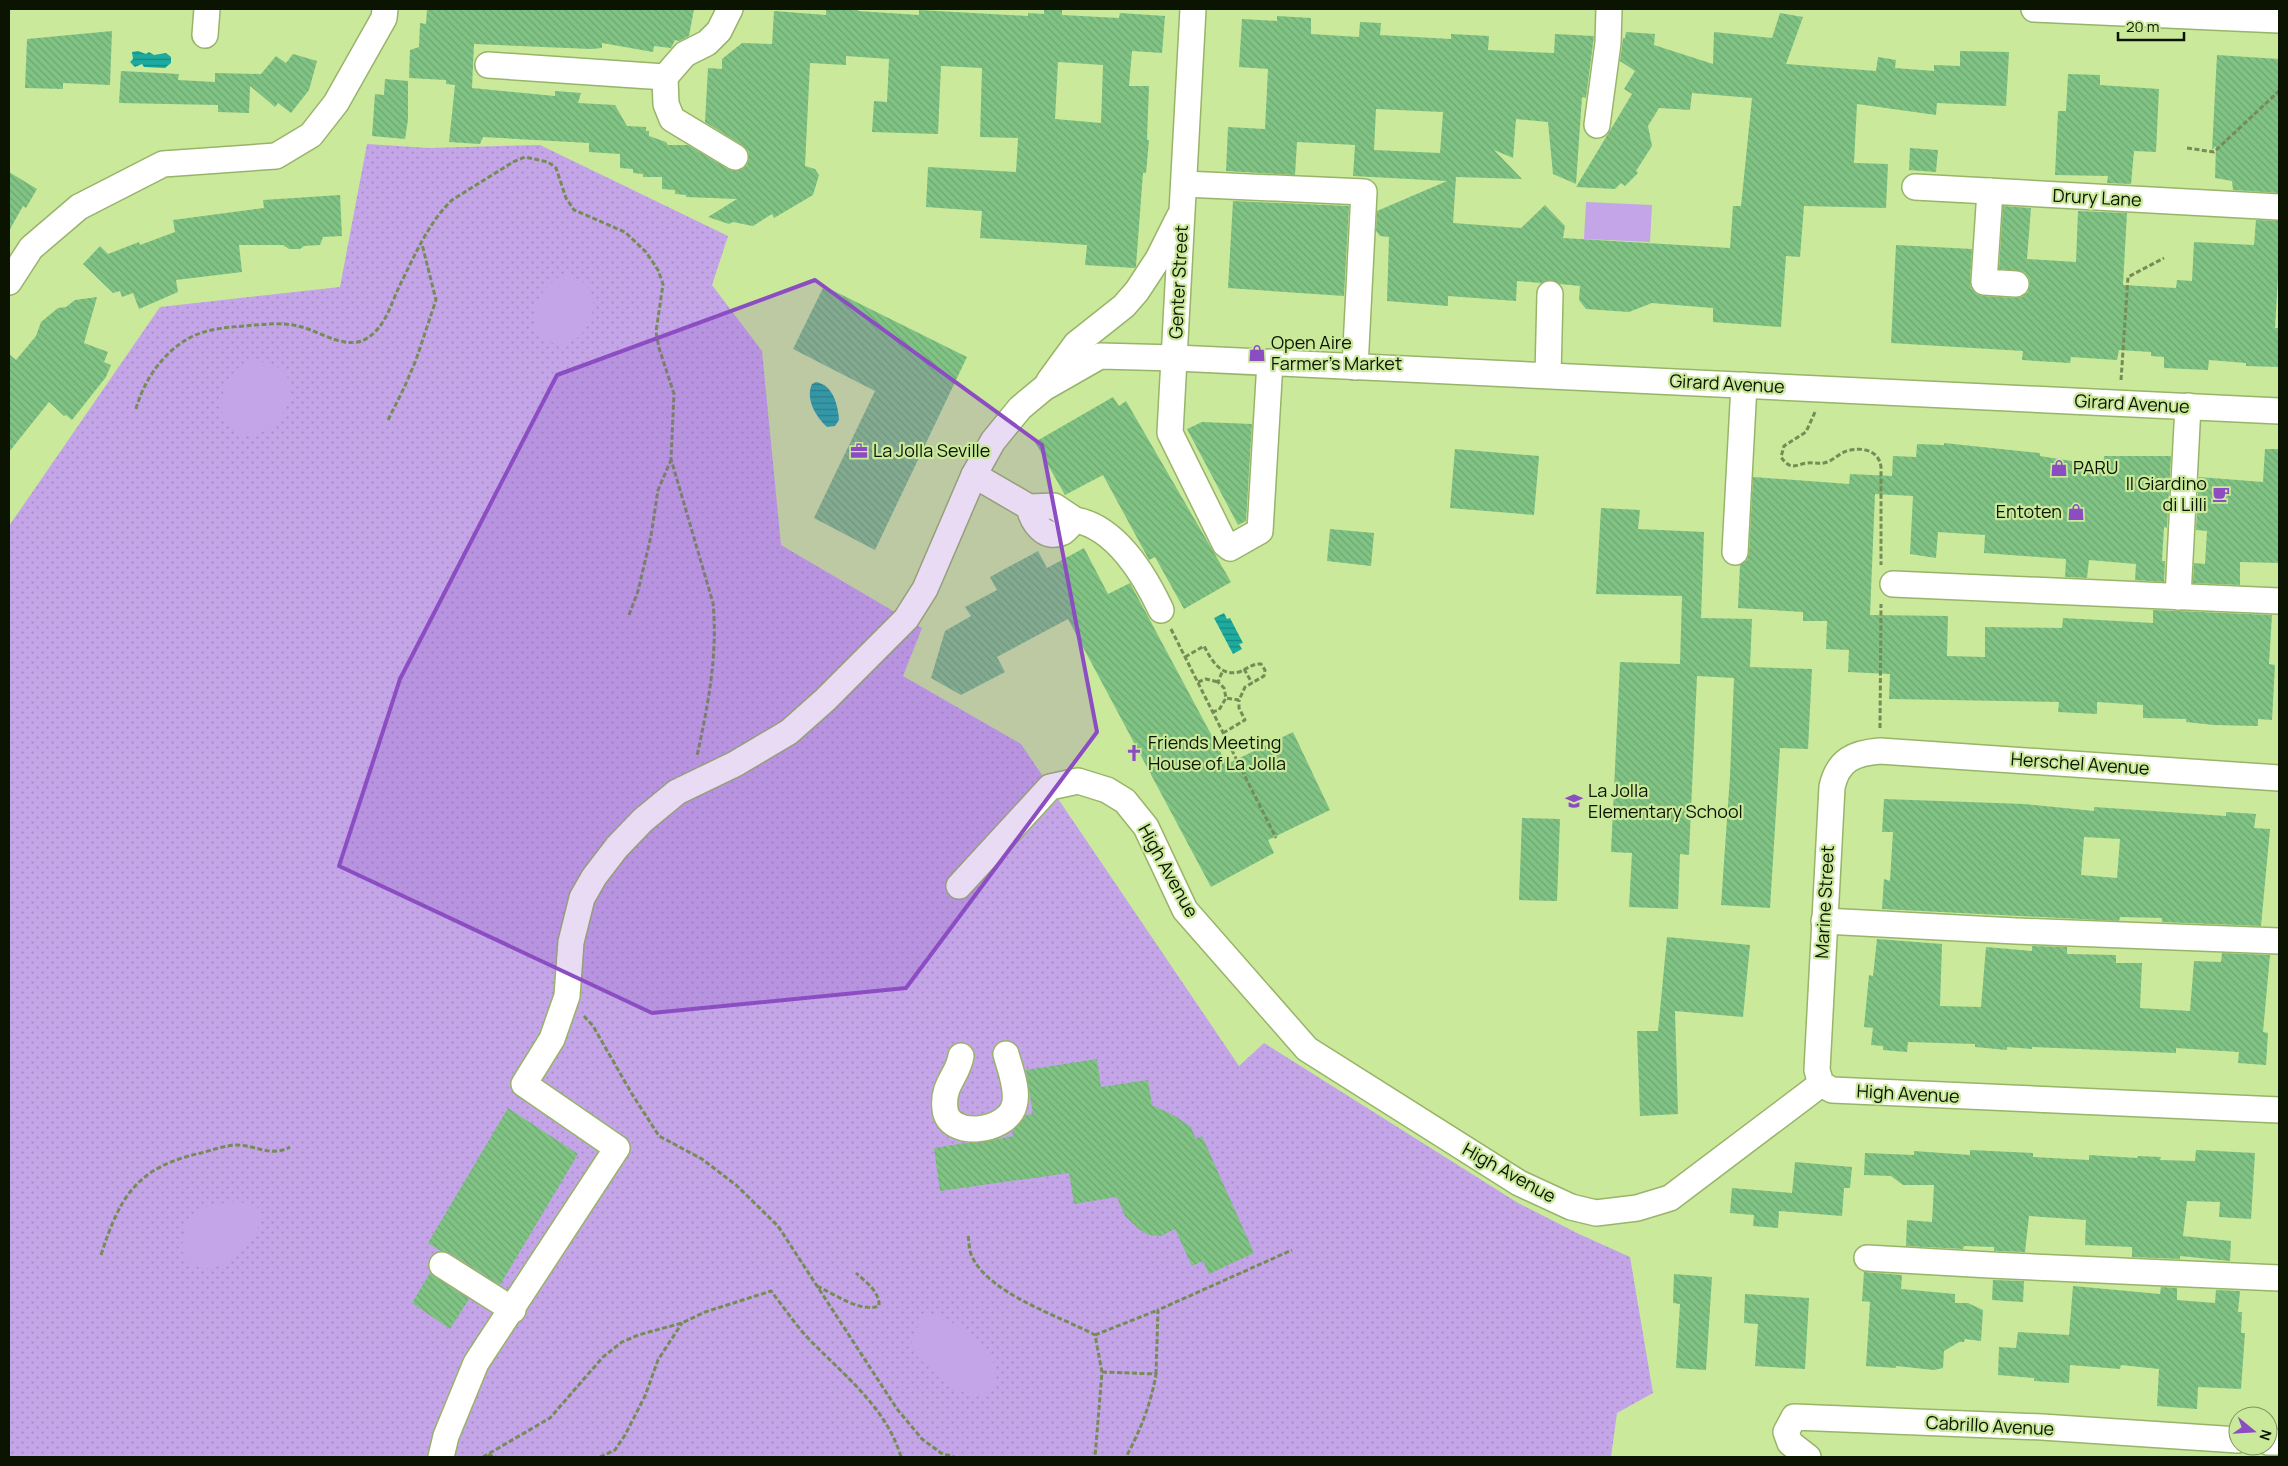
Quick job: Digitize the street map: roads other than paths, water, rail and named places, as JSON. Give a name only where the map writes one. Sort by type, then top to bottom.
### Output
[{"type":"street","points":[[205,35],[207,9]]},
{"type":"street","points":[[9,282],[31,248],[79,207],[163,164],[276,156],[311,135],[336,103],[384,18],[385,9]]},
{"type":"street","points":[[730,9],[719,31],[707,43],[686,54],[665,77],[666,104],[672,119],[735,157]]},
{"type":"street","name":"Genter Street","points":[[513,1310],[618,1148],[524,1084],[552,1039],[567,996],[571,942],[576,916],[582,898],[594,877],[617,847],[643,820],[677,792],[735,764],[789,732],[825,700],[906,619],[925,589],[974,475],[993,442],[1020,408],[1044,388],[1100,356],[1176,358],[1193,9]]},
{"type":"street","points":[[1597,125],[1608,43],[1609,9]]},
{"type":"street","points":[[2034,9],[2279,20]]},
{"type":"street","points":[[488,65],[665,77]]},
{"type":"street","name":"Drury Lane","points":[[1915,187],[2279,207]]},
{"type":"street","points":[[1990,191],[1984,282],[2016,284]]},
{"type":"street","points":[[1044,388],[1076,344],[1124,306],[1137,291],[1158,259],[1183,196],[1364,192],[1355,366]]},
{"type":"street","points":[[1548,375],[1550,294]]},
{"type":"street","points":[[1176,358],[1170,434],[1225,544],[1230,548],[1260,531],[1270,362]]},
{"type":"street","name":"Girard Avenue","points":[[1176,358],[2279,411]]},
{"type":"street","points":[[1735,552],[1744,385]]},
{"type":"street","points":[[2178,597],[2188,406]]},
{"type":"street","points":[[974,475],[1029,507],[1035,525],[1042,531],[1052,534],[1063,532],[1075,520],[1085,522],[1105,534],[1130,558],[1147,582],[1161,610]]},
{"type":"street","points":[[1885,585],[2279,601]]},
{"type":"street","name":"Herschel Avenue","points":[[1880,751],[2279,778]]},
{"type":"street","name":"Marine Street","points":[[1821,1084],[1817,1070],[1832,787],[1840,766],[1851,757],[1864,752],[1880,751]]},
{"type":"street","name":"High Avenue","points":[[959,886],[1050,787],[1078,781],[1108,790],[1125,801],[1146,827],[1185,910],[1307,1049],[1519,1183],[1571,1207],[1596,1213],[1637,1208],[1670,1198],[1821,1084],[1832,1090],[2279,1110]]},
{"type":"street","points":[[1824,920],[2016,931],[2279,941]]},
{"type":"street","points":[[961,1056],[960,1067],[950,1079],[944,1097],[945,1112],[952,1122],[966,1128],[980,1130],[1004,1119],[1014,1107],[1015,1091],[1006,1054]]},
{"type":"street","points":[[1867,1258],[2279,1278]]},
{"type":"street","points":[[440,1457],[446,1436],[476,1363],[513,1310],[442,1265]]},
{"type":"street","name":"Cabrillo Avenue","points":[[1808,1457],[1790,1443],[1786,1432],[1794,1417],[2042,1427],[2228,1439]]},
{"type":"water","points":[[138,51],[146,54],[149,52],[154,55],[166,53],[171,57],[171,63],[165,68],[144,67],[142,64],[135,67],[130,62],[133,59],[132,52]]},
{"type":"water","points":[[816,382],[827,387],[834,396],[839,420],[835,426],[827,427],[813,407],[810,390],[812,384]]},
{"type":"water","points":[[1224,613],[1227,619],[1230,618],[1243,643],[1239,644],[1242,649],[1233,654],[1214,618]]},
{"type":"place","name":"Open Aire Farmer’s Market","points":[[1257,353]]},
{"type":"place","name":"La Jolla Seville","points":[[859,451]]},
{"type":"place","name":"PARU","points":[[2059,468]]},
{"type":"place","name":"Il Giardino di Lilli","points":[[2221,494]]},
{"type":"place","name":"Entoten","points":[[2076,512]]},
{"type":"place","name":"Friends Meeting House of La Jolla","points":[[1134,753]]},
{"type":"place","name":"La Jolla Elementary School","points":[[1574,801]]}]
